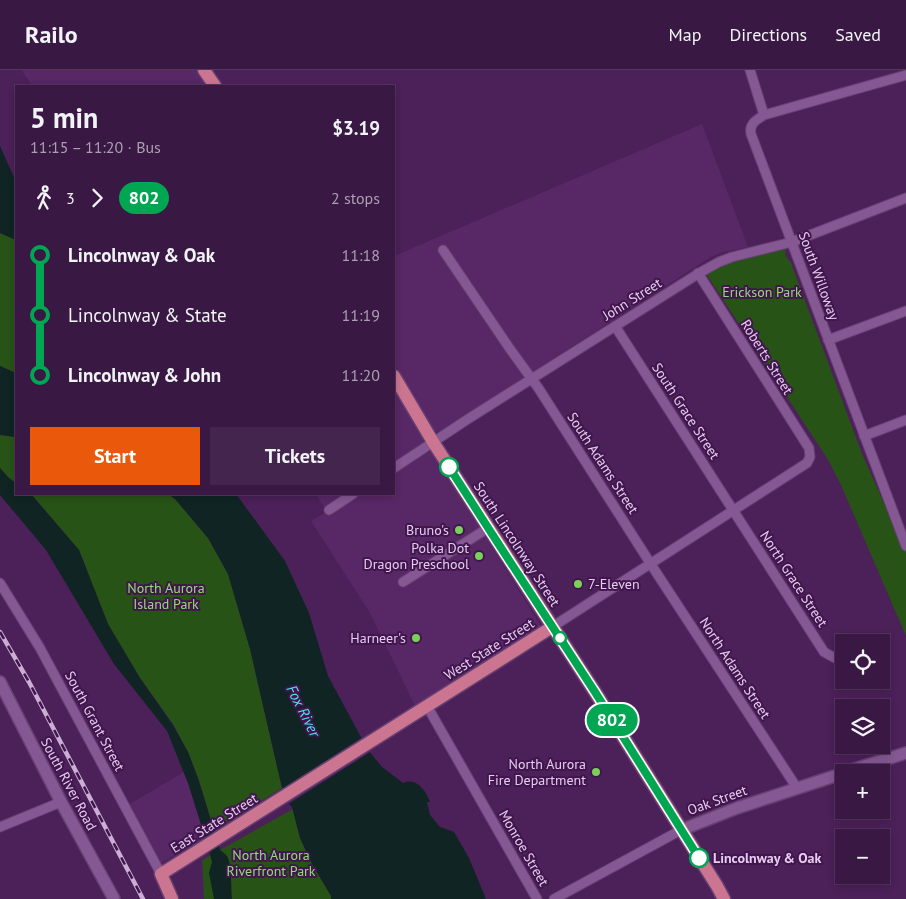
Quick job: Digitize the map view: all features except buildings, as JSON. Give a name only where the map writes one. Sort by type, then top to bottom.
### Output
[{"type":"main road","points":[[204,70],[214,85]]},
{"type":"main road","name":"South Lincolnway Street","points":[[395,378],[433,442],[604,706],[724,899]]},
{"type":"main road","name":"West State Street","points":[[282,797],[552,627]]},
{"type":"main road","name":"South River Road","points":[[0,682],[61,802],[114,899]]},
{"type":"main road","name":"Oak Street","points":[[872,764],[906,753]]},
{"type":"main road","name":"Oak Street","points":[[681,830],[737,808],[835,776]]},
{"type":"main road","name":"East State Street","points":[[161,874],[282,797]]},
{"type":"main road","points":[[161,874],[172,899]]},
{"type":"street","points":[[750,70],[764,115],[906,75]]},
{"type":"street","name":"South Willoway","points":[[764,115],[756,120],[750,129],[751,134],[864,436],[904,533],[906,546]]},
{"type":"street","name":"John Street","points":[[395,467],[615,326],[719,262],[792,242],[906,198]]},
{"type":"street","name":"South Adams Street","points":[[443,250],[532,379],[651,563]]},
{"type":"street","name":"Roberts Street","points":[[698,274],[809,448],[810,457]]},
{"type":"street","points":[[828,340],[906,311]]},
{"type":"street","name":"South Grace Street","points":[[615,326],[734,511]]},
{"type":"street","points":[[864,436],[906,420]]},
{"type":"street","name":"West State Street","points":[[552,627],[807,463],[810,457]]},
{"type":"street","points":[[329,510],[352,495]]},
{"type":"street","name":"North Grace Street","points":[[734,511],[824,652],[835,658]]},
{"type":"street","points":[[403,582],[488,528]]},
{"type":"street","name":"North Adams Street","points":[[651,563],[797,788]]},
{"type":"street","name":"South Grant Street","points":[[0,583],[40,648],[161,874]]},
{"type":"street","name":"Monroe Street","points":[[428,706],[537,899]]},
{"type":"street","points":[[0,827],[61,802]]},
{"type":"street","name":"Oak Street","points":[[554,899],[681,830]]},
{"type":"shaded area","points":[[21,70],[197,70],[207,85],[32,85]]},
{"type":"shaded area","points":[[702,124],[748,247],[720,253],[711,257],[438,432],[429,423],[395,365],[395,256]]},
{"type":"shaded area","points":[[395,390],[423,438],[421,445],[395,461]]},
{"type":"shaded area","points":[[431,451],[434,454],[541,626],[417,710],[370,613],[311,521],[355,495],[395,495],[395,471]]},
{"type":"shaded area","points":[[317,495],[342,495],[324,507]]},
{"type":"shaded area","points":[[184,772],[205,837],[158,865],[128,805]]},
{"type":"green space","points":[[0,233],[15,240],[15,373],[0,366]]},
{"type":"green space","name":"Erickson Park","points":[[786,249],[785,255],[791,263],[862,454],[906,552],[906,636],[841,485],[827,458],[705,272],[733,259]]},
{"type":"green space","points":[[0,435],[15,437],[15,482],[9,479],[0,468]]},
{"type":"green space","name":"North Aurora Island Park","points":[[32,495],[169,495],[175,499],[208,538],[228,574],[250,649],[282,788],[214,830],[188,752],[173,724],[140,678],[108,624],[79,550]]},
{"type":"green space","name":"North Aurora Riverfront Park","points":[[293,809],[301,840],[331,899],[204,899],[202,860]]},
{"type":"water","points":[[0,146],[15,180],[15,240],[0,233]]},
{"type":"water","points":[[0,366],[15,373],[15,437],[0,435]]},
{"type":"water","points":[[0,468],[15,482],[15,495],[32,495],[79,550],[108,624],[140,678],[173,725],[188,752],[220,850],[229,860],[232,899],[214,899],[209,873],[212,862],[188,783],[167,731],[114,664],[46,550],[0,495]]},
{"type":"water","name":"Fox River","points":[[169,495],[237,495],[285,561],[309,613],[328,676],[368,750],[382,767],[403,783],[415,783],[423,789],[430,802],[427,802],[430,815],[440,827],[454,832],[469,858],[486,899],[331,899],[300,838],[292,807],[282,788],[250,649],[228,574],[208,538]]},
{"type":"pier","points":[[363,737],[372,751],[287,805],[280,790]]},
{"type":"railway","points":[[0,632],[29,682],[143,899]]},
{"type":"bus line","name":"802","points":[[449,467],[595,692],[699,858]]},
{"type":"place","name":"Bruno's","points":[[459,530]]},
{"type":"place","name":"Polka Dot Dragon Preschool","points":[[479,556]]},
{"type":"place","name":"7-Eleven","points":[[578,584]]},
{"type":"place","name":"Harneer's","points":[[416,638]]},
{"type":"place","name":"North Aurora Fire Department","points":[[596,772]]},
{"type":"place","name":"Lincolnway & Oak","points":[[699,858]]}]
